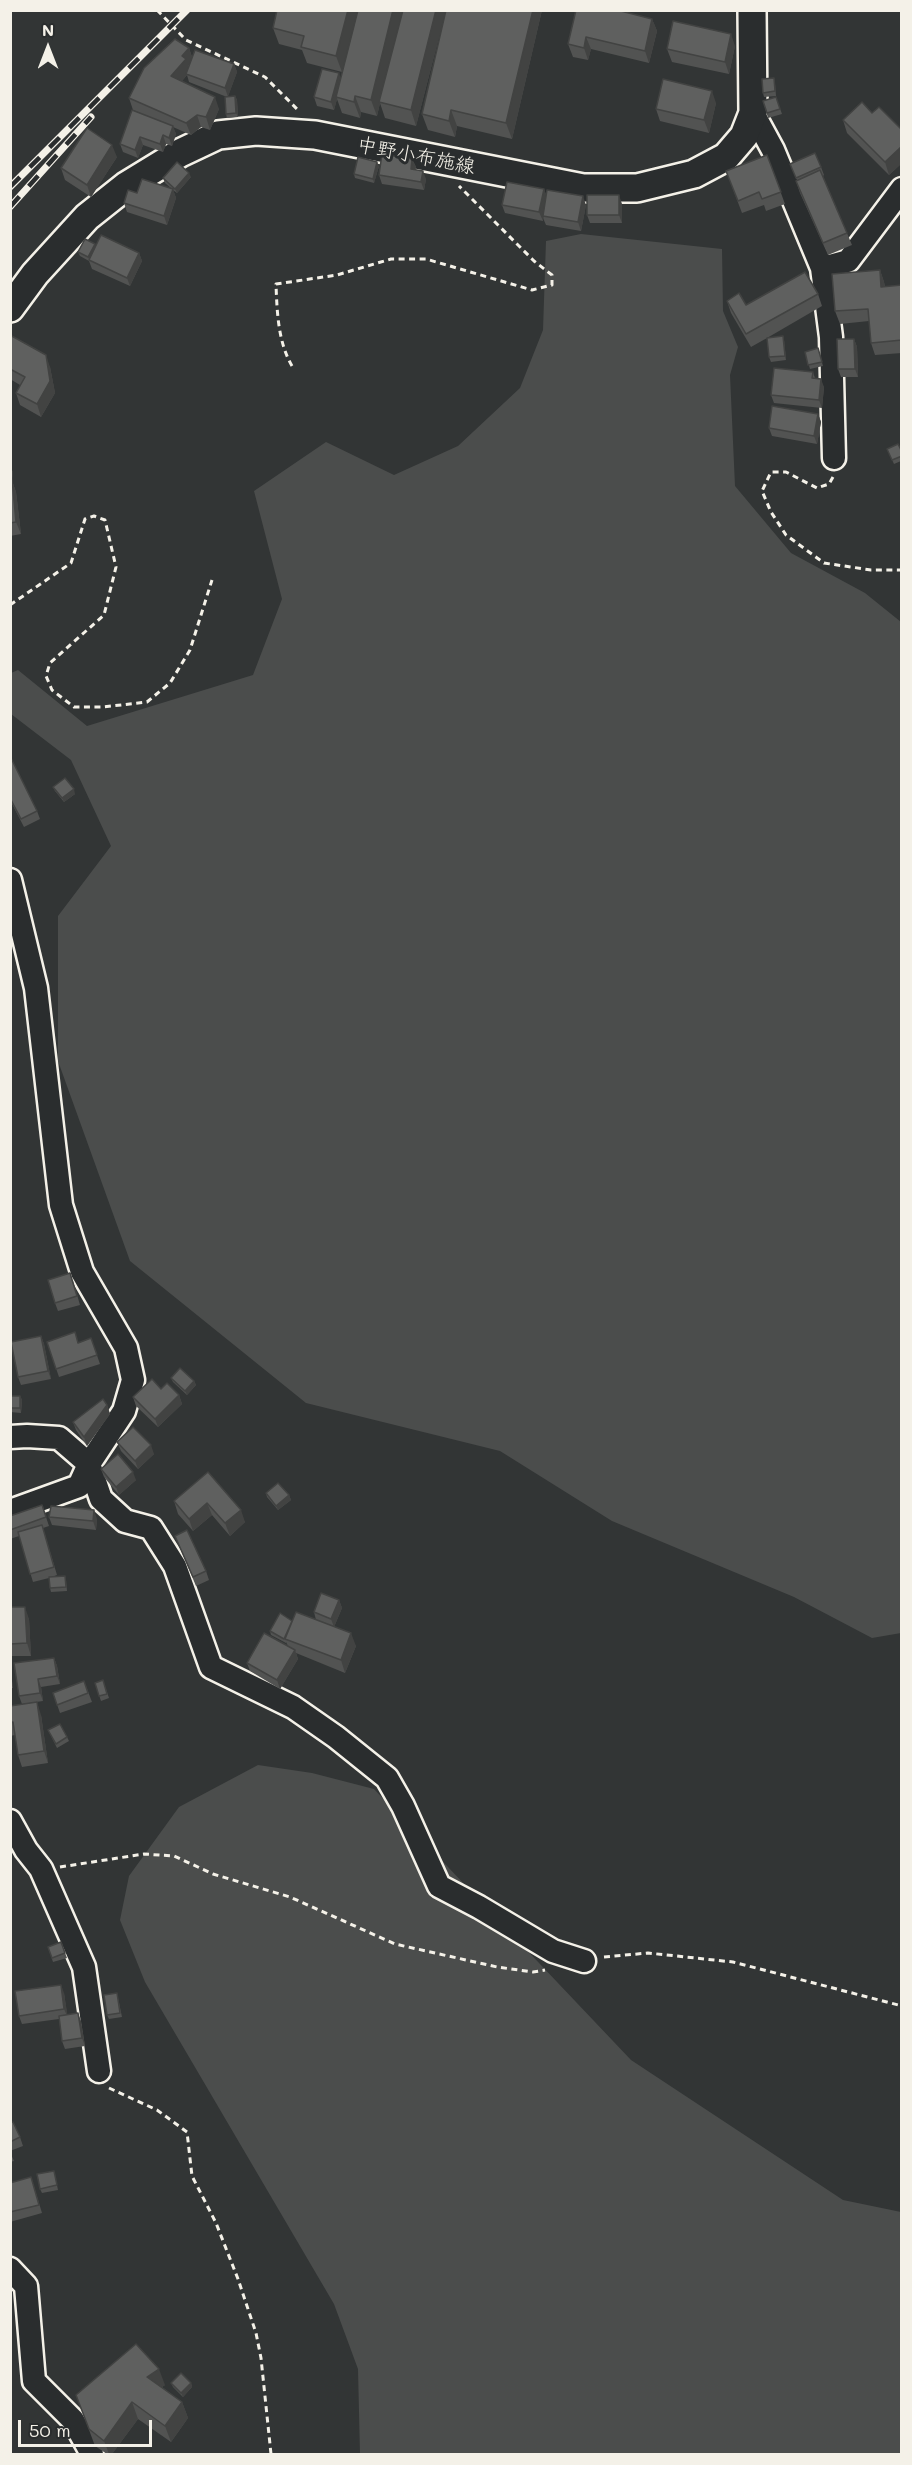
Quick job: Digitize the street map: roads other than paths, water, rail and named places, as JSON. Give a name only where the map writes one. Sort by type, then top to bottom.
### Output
[{"type":"main road","name":"中野小布施線","points":[[10,308],[35,274],[87,217],[126,186],[180,153],[218,135],[256,131],[315,135],[583,188],[637,188],[694,174],[726,157],[744,136],[753,113],[752,10]]},
{"type":"street","points":[[753,113],[772,150],[822,268],[831,337],[834,458]]},
{"type":"street","points":[[822,268],[848,261],[902,189]]},
{"type":"street","points":[[10,880],[36,988],[61,1205],[82,1272],[126,1348],[133,1380],[124,1411],[89,1464],[79,1486],[10,1511]]},
{"type":"street","points":[[10,1437],[59,1438],[89,1464],[101,1499],[125,1521],[152,1528],[175,1566],[211,1667],[293,1707],[336,1737],[387,1778],[403,1806],[439,1886],[553,1951],[584,1961]]},
{"type":"street","points":[[10,1821],[26,1850],[41,1869],[84,1967],[99,2071]]},
{"type":"street","points":[[10,2269],[26,2286],[34,2381],[73,2420],[92,2454]]},
{"type":"railway","points":[[10,187],[187,10]]},
{"type":"railway","points":[[10,207],[91,117]]}]
